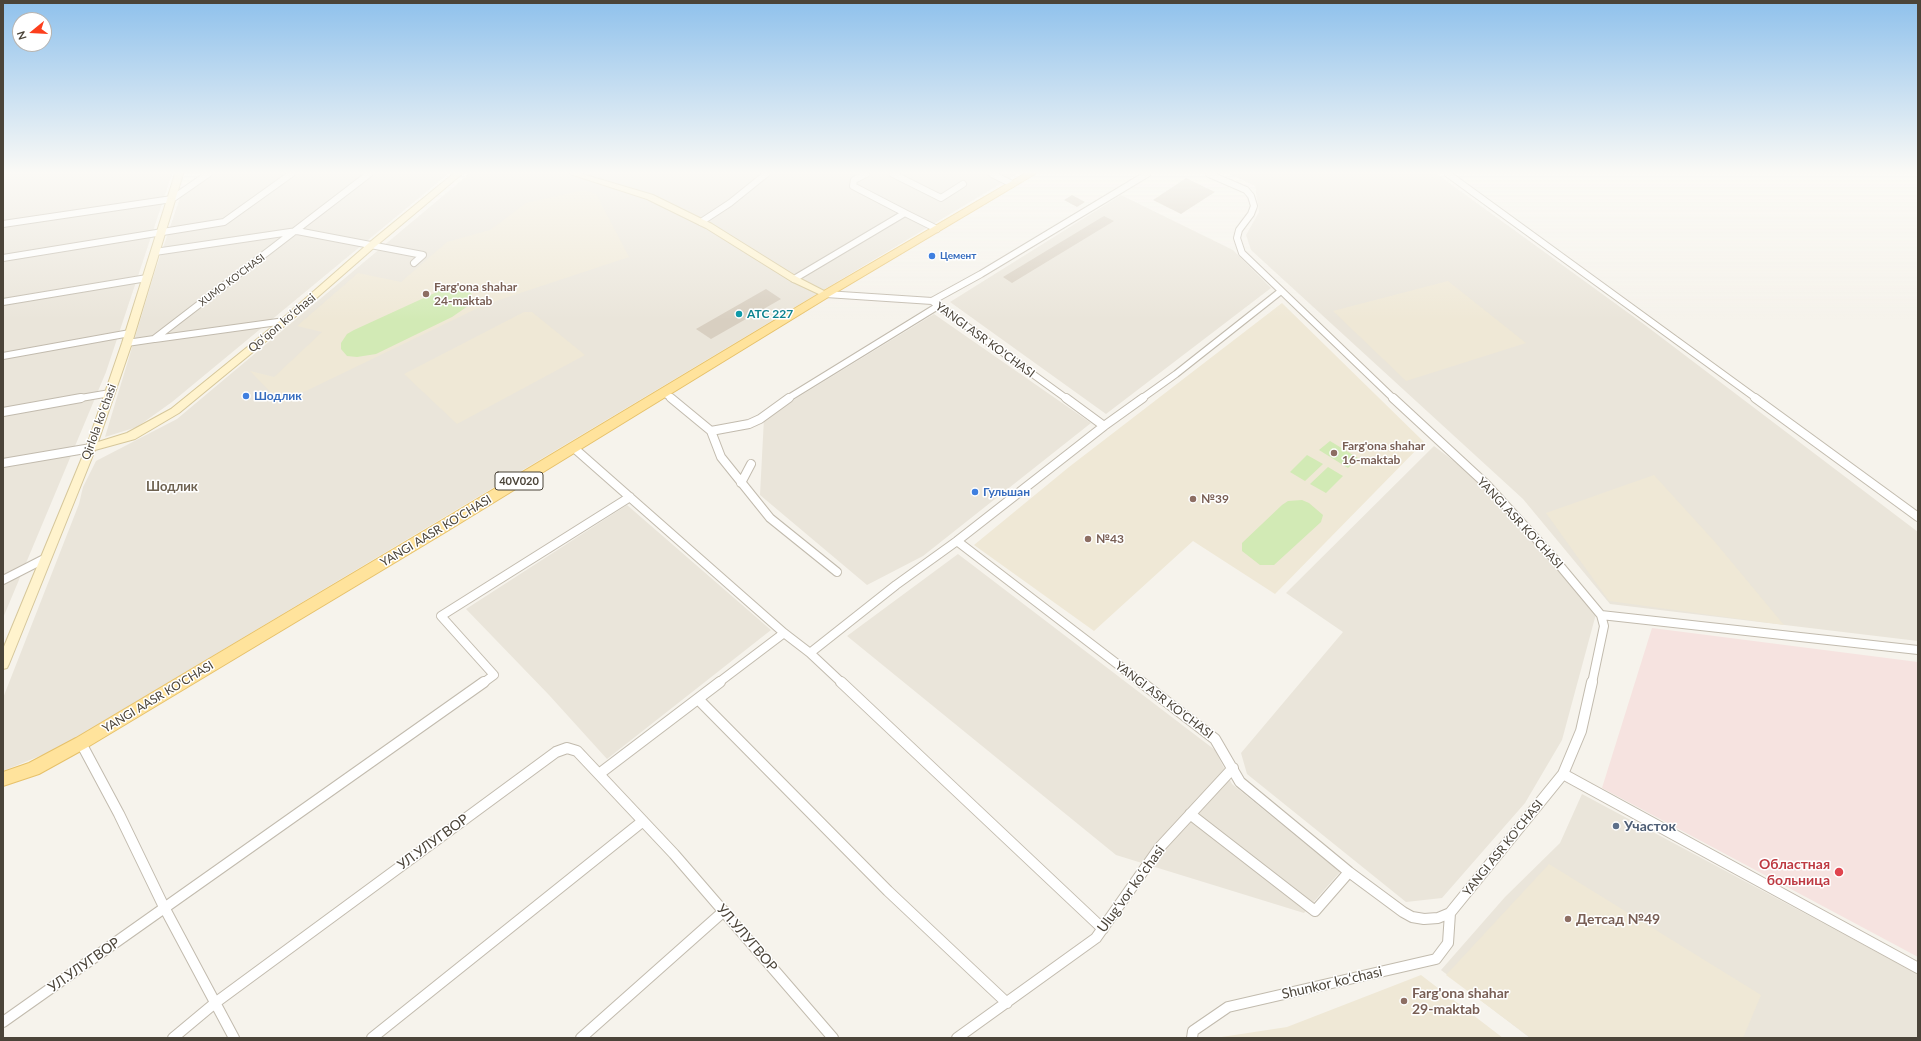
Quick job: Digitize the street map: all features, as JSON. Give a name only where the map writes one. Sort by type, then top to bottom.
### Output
[{"type":"main road","name":"YANGI AASR KO'CHASI","points":[[3,780],[34,769],[81,743],[574,448],[663,392],[826,294],[948,223]]},
{"type":"street","name":"Qirlola koʻchasi","points":[[3,663],[90,448],[110,393],[164,223]]},
{"type":"street","points":[[3,258],[220,223]]},
{"type":"street","name":"XUMO KO'CHASI","points":[[3,356],[128,338],[154,339],[308,223]]},
{"type":"street","name":"Qoʻqon koʻchasi","points":[[90,448],[131,436],[176,411],[285,321],[399,223]]},
{"type":"street","points":[[702,223],[794,279],[826,294]]},
{"type":"street","points":[[794,279],[889,223]]},
{"type":"street","points":[[924,223],[937,229]]},
{"type":"street","points":[[932,301],[981,274],[1067,223]]},
{"type":"street","name":"YANGI ASR KO'CHASI","points":[[957,541],[1215,739],[1220,745],[1240,782],[1349,872],[1412,917],[1424,919],[1438,918],[1450,913],[1563,774],[1580,731],[1604,626],[1601,615],[1551,555],[1486,484],[1242,253],[1237,238],[1239,230],[1245,223]]},
{"type":"street","points":[[1515,223],[1918,517]]},
{"type":"street","points":[[155,252],[297,231],[373,244],[423,255],[414,263]]},
{"type":"street","points":[[3,302],[147,278]]},
{"type":"street","points":[[810,653],[896,585],[957,541],[1104,426],[1142,400],[1281,291]]},
{"type":"street","name":"YANGI ASR KO'CHASI","points":[[826,294],[932,301],[1104,426]]},
{"type":"street","points":[[711,431],[749,424],[760,419],[781,403],[938,306]]},
{"type":"street","points":[[154,339],[285,321]]},
{"type":"street","points":[[663,392],[711,431],[721,457],[770,518],[836,572]]},
{"type":"street","points":[[3,412],[110,393]]},
{"type":"street","points":[[3,463],[90,448]]},
{"type":"street","points":[[574,448],[784,633],[810,653],[1103,929]]},
{"type":"street","points":[[741,483],[751,464]]},
{"type":"street","name":"УЛ.УЛУГВОР","points":[[3,1022],[494,675],[441,616],[630,497]]},
{"type":"street","points":[[3,580],[46,558]]},
{"type":"street","points":[[1601,615],[1918,650]]},
{"type":"street","points":[[599,774],[784,633]]},
{"type":"street","points":[[698,699],[888,891],[1006,1003]]},
{"type":"street","points":[[81,743],[119,814],[164,907],[234,1038]]},
{"type":"street","name":"УЛ.УЛУГВОР","points":[[173,1038],[215,1002],[556,752],[567,748],[577,751],[674,854],[833,1038]]},
{"type":"street","name":"Ulugʻvor koʻchasi","points":[[957,1038],[1096,938],[1160,847],[1233,768]]},
{"type":"street","points":[[1563,774],[1918,968]]},
{"type":"street","points":[[1190,814],[1316,911],[1349,872]]},
{"type":"street","points":[[372,1038],[643,821]]},
{"type":"street","points":[[581,1038],[724,911]]},
{"type":"street","name":"Shunkor koʻchasi","points":[[1192,1038],[1193,1031],[1228,1007],[1436,959],[1448,942],[1450,913]]},
{"type":"shaded area","points":[[3,223],[156,223],[106,372],[3,618]]},
{"type":"shaded area","points":[[172,223],[389,223],[172,402],[137,427],[105,437],[155,271]]},
{"type":"shaded area","points":[[411,223],[936,223],[57,749],[3,771],[3,698],[79,504],[83,487],[96,461],[177,419]]},
{"type":"shaded area","name":"Farg'ona shahar 24-maktab","points":[[500,223],[611,223],[629,257],[484,305],[281,403],[250,371],[274,377],[322,332],[297,326],[358,273],[401,282],[447,242],[490,230]]},
{"type":"shaded area","points":[[1077,223],[1177,223],[1233,250],[1271,288],[1106,414],[950,302]]},
{"type":"shaded area","points":[[1253,223],[1504,223],[1645,325],[1918,532],[1918,641],[1610,604],[1523,499],[1251,250],[1246,235]]},
{"type":"shaded area","points":[[1448,281],[1526,343],[1406,381],[1333,311]]},
{"type":"shaded area","points":[[1282,303],[1424,442],[1275,594],[1193,541],[1094,631],[974,545],[1069,467]]},
{"type":"shaded area","points":[[524,312],[532,312],[585,355],[457,424],[404,374]]},
{"type":"shaded area","points":[[934,314],[1091,423],[923,556],[867,585],[760,495],[764,418]]},
{"type":"shaded area","points":[[1434,446],[1472,475],[1545,555],[1596,614],[1562,740],[1525,803],[1442,898],[1406,902],[1247,774],[1241,753],[1343,632],[1286,593]]},
{"type":"shaded area","points":[[1654,475],[1715,542],[1784,625],[1609,601],[1546,513]]},
{"type":"shaded area","points":[[627,505],[771,630],[607,759],[549,695],[466,609]]},
{"type":"shaded area","points":[[958,554],[1215,750],[1232,784],[1340,872],[1304,913],[1116,855],[847,636]]},
{"type":"shaded area","name":"Областная больница","points":[[1652,628],[1918,662],[1918,957],[1602,788]]},
{"type":"shaded area","points":[[1582,794],[1918,974],[1918,1038],[1530,1038],[1441,970],[1505,897],[1560,843]]},
{"type":"shaded area","name":"Детсад №49","points":[[1549,864],[1761,995],[1743,1038],[1531,1038],[1446,975]]},
{"type":"shaded area","name":"Farg'ona shahar 29-maktab","points":[[1421,975],[1503,1038],[1215,1038],[1287,1027]]},
{"type":"green space","points":[[451,288],[463,289],[471,293],[472,297],[472,302],[468,306],[452,317],[376,354],[357,357],[347,356],[341,349],[341,343],[347,334],[354,330],[439,291]]},
{"type":"green space","points":[[1330,441],[1358,458],[1348,468],[1319,450]]},
{"type":"green space","points":[[1307,455],[1323,464],[1305,481],[1290,472]]},
{"type":"green space","points":[[1328,467],[1343,476],[1326,493],[1310,484]]},
{"type":"green space","points":[[1302,500],[1309,503],[1323,515],[1321,522],[1274,565],[1260,565],[1242,551],[1242,543],[1282,505],[1288,501]]},
{"type":"building","points":[[1093,223],[1111,223],[1012,283],[1003,277]]},
{"type":"building","name":"АТС 227","points":[[766,289],[781,299],[711,339],[696,329]]},
{"type":"place","name":"Цемент","points":[[932,256]]},
{"type":"place","name":"Farg'ona shahar 24-maktab","points":[[426,294]]},
{"type":"place","name":"АТС 227","points":[[739,314]]},
{"type":"place","name":"Шодлик","points":[[246,396]]},
{"type":"place","name":"Farg'ona shahar 16-maktab","points":[[1334,453]]},
{"type":"place","name":"Гульшан","points":[[975,492]]},
{"type":"place","name":"№39","points":[[1193,499]]},
{"type":"place","name":"№43","points":[[1088,539]]},
{"type":"place","name":"Участок","points":[[1616,826]]},
{"type":"place","name":"Областная больница","points":[[1839,872]]},
{"type":"place","name":"Детсад №49","points":[[1568,919]]},
{"type":"place","name":"Farg'ona shahar 29-maktab","points":[[1404,1001]]},
{"type":"district","name":"Шодлик","points":[[172,487]]}]
